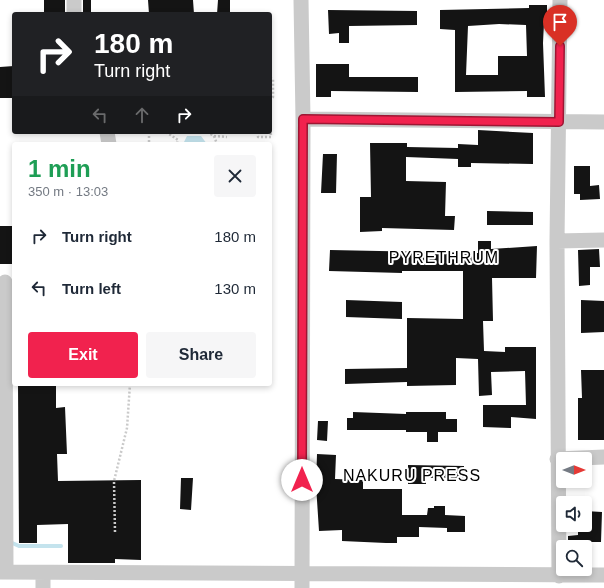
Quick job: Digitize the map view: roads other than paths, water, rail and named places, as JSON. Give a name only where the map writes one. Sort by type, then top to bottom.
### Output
[{"type":"street","points":[[74,0],[74,12]]},
{"type":"street","points":[[301,0],[303,119],[302,588]]},
{"type":"street","points":[[557,452],[557,241],[560,0]]},
{"type":"street","points":[[303,119],[604,122]]},
{"type":"street","points":[[557,241],[604,240]]},
{"type":"street","points":[[5,282],[3,572],[43,581],[302,573],[553,580],[604,575]]},
{"type":"street","points":[[592,458],[604,457]]},
{"type":"street","points":[[553,580],[556,488]]},
{"type":"water","points":[[187,136],[201,136],[206,142],[184,142]]},
{"type":"waterway","points":[[10,542],[19,546],[61,546]]},
{"type":"district","name":"PYRETHRUM","points":[[444,257]]},
{"type":"district","name":"NAKURU PRESS","points":[[412,475]]}]
